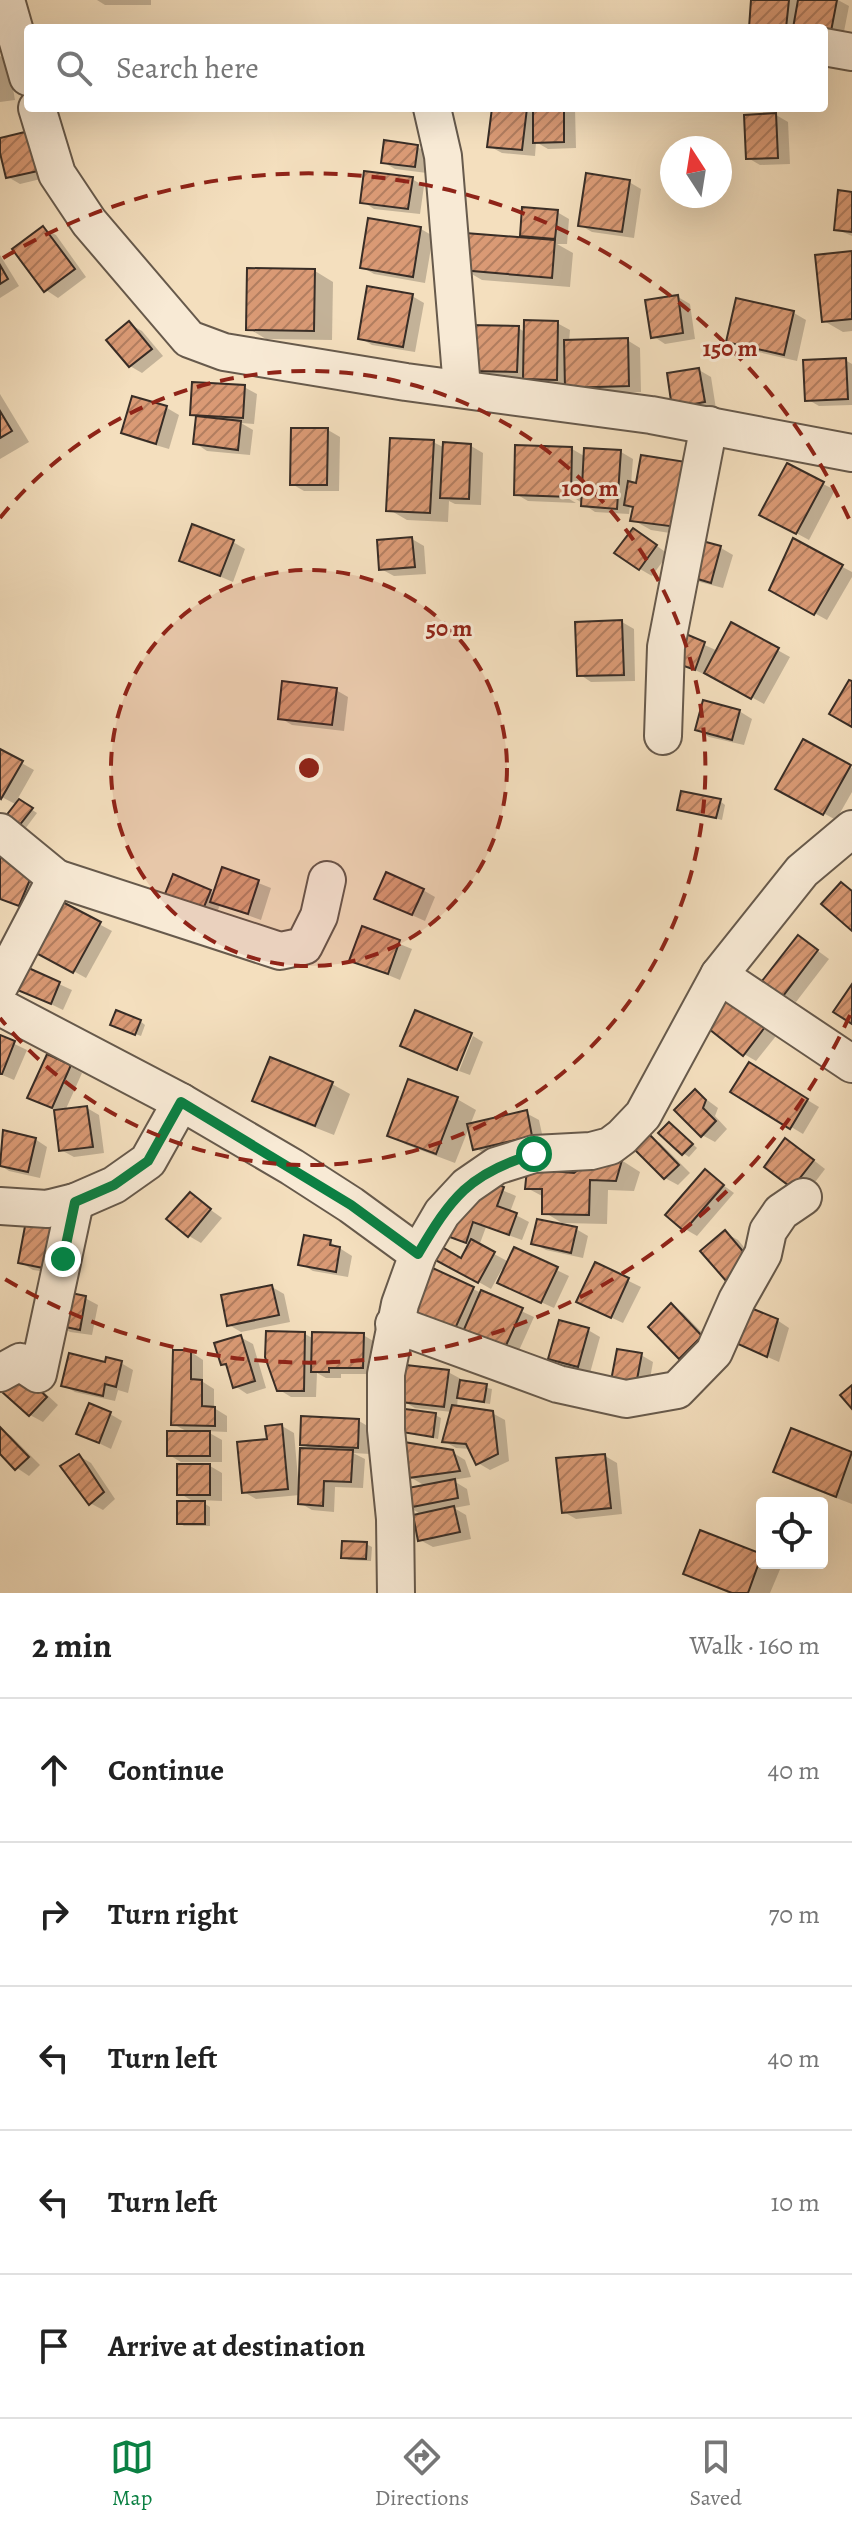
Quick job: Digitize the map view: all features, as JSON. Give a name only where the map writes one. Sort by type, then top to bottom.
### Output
[{"type":"street","points":[[6,0],[24,63]]},
{"type":"street","points":[[828,48],[852,52]]},
{"type":"street","points":[[38,112],[57,174],[89,222],[189,339],[224,352],[709,425],[852,453]]},
{"type":"street","points":[[433,112],[443,156],[462,388]]},
{"type":"street","points":[[663,736],[666,647],[709,425]]},
{"type":"street","points":[[396,1593],[395,1519],[386,1430],[386,1374],[394,1324],[418,1254],[442,1213],[467,1186],[496,1166],[534,1154],[591,1151],[610,1146],[622,1137],[643,1115],[719,975],[802,871],[852,829]]},
{"type":"street","points":[[0,832],[56,878],[280,951],[304,946],[319,916],[327,880]]},
{"type":"street","points":[[0,985],[56,878]]},
{"type":"street","points":[[719,975],[852,1064]]},
{"type":"street","points":[[0,1007],[181,1102],[351,1205],[418,1254]]},
{"type":"street","points":[[0,1206],[47,1209],[75,1202],[114,1185],[148,1161],[181,1102]]},
{"type":"street","points":[[394,1324],[558,1384],[626,1399],[677,1390],[714,1352],[737,1300],[763,1254],[768,1231],[781,1212],[803,1197]]},
{"type":"street","points":[[0,1373],[20,1362],[38,1374],[75,1202]]},
{"type":"building","points":[[751,0],[789,0],[786,24],[749,24]]},
{"type":"building","points":[[798,0],[837,0],[828,47],[828,24],[794,24]]},
{"type":"building","points":[[491,112],[527,112],[522,150],[487,147]]},
{"type":"building","points":[[533,112],[564,112],[564,142],[533,143]]},
{"type":"building","points":[[776,113],[778,158],[746,159],[744,115]]},
{"type":"building","points":[[29,131],[38,171],[6,178],[0,138]]},
{"type":"building","points":[[384,140],[418,145],[415,167],[381,163]]},
{"type":"building","points":[[364,171],[413,177],[408,209],[360,203]]},
{"type":"building","points":[[586,173],[630,180],[622,232],[578,226]]},
{"type":"building","points":[[838,190],[852,192],[852,232],[834,230]]},
{"type":"building","points":[[522,207],[558,210],[555,239],[520,236]]},
{"type":"building","points":[[368,218],[421,227],[413,277],[360,268]]},
{"type":"building","points":[[43,226],[75,269],[44,292],[12,249]]},
{"type":"building","points":[[465,233],[555,240],[552,278],[461,270]]},
{"type":"building","points":[[852,251],[852,319],[822,322],[815,255]]},
{"type":"building","points":[[0,265],[8,279],[0,284]]},
{"type":"building","points":[[247,268],[315,269],[314,331],[246,330]]},
{"type":"building","points":[[367,286],[413,294],[403,347],[358,339]]},
{"type":"building","points":[[678,295],[683,333],[651,338],[645,300]]},
{"type":"building","points":[[736,298],[794,311],[784,355],[726,342]]},
{"type":"building","points":[[524,320],[558,321],[557,380],[523,379]]},
{"type":"building","points":[[129,321],[152,349],[129,367],[106,340]]},
{"type":"building","points":[[468,325],[519,326],[517,372],[467,371]]},
{"type":"building","points":[[628,338],[629,386],[565,388],[564,340]]},
{"type":"building","points":[[846,358],[848,399],[805,401],[803,360]]},
{"type":"building","points":[[699,368],[705,402],[672,408],[667,373]]},
{"type":"building","points":[[192,382],[245,385],[243,418],[190,415]]},
{"type":"building","points":[[132,396],[167,406],[156,444],[121,433]]},
{"type":"building","points":[[0,411],[12,431],[0,438]]},
{"type":"building","points":[[196,416],[241,421],[238,450],[193,444]]},
{"type":"building","points":[[291,428],[328,428],[327,485],[290,485]]},
{"type":"building","points":[[390,438],[434,440],[430,513],[386,511]]},
{"type":"building","points":[[443,442],[471,444],[469,499],[440,498]]},
{"type":"building","points":[[515,445],[572,447],[571,497],[514,495]]},
{"type":"building","points":[[584,448],[621,450],[617,509],[581,506]]},
{"type":"building","points":[[641,455],[686,462],[677,527],[630,521],[633,507],[624,505],[628,481],[636,483]]},
{"type":"building","points":[[787,463],[824,482],[796,534],[759,515]]},
{"type":"building","points":[[192,524],[234,540],[220,576],[179,561]]},
{"type":"building","points":[[633,528],[657,545],[639,570],[614,553]]},
{"type":"building","points":[[412,537],[415,567],[379,570],[377,540]]},
{"type":"building","points":[[691,538],[721,546],[711,583],[681,574]]},
{"type":"building","points":[[793,538],[843,565],[814,615],[769,590]]},
{"type":"building","points":[[622,620],[624,675],[577,676],[575,622]]},
{"type":"building","points":[[731,622],[779,648],[751,699],[704,673]]},
{"type":"building","points":[[681,632],[705,642],[695,670],[670,661]]},
{"type":"building","points":[[849,680],[852,681],[852,727],[829,714]]},
{"type":"building","points":[[282,681],[337,688],[332,725],[278,719]]},
{"type":"building","points":[[703,700],[740,710],[732,740],[695,730]]},
{"type":"building","points":[[803,739],[851,765],[823,815],[775,789]]},
{"type":"building","points":[[0,749],[23,761],[1,799],[0,798]]},
{"type":"building","points":[[681,791],[721,799],[716,818],[677,810]]},
{"type":"building","points":[[19,799],[33,808],[18,827],[5,817]]},
{"type":"building","points":[[0,856],[34,870],[19,906],[0,899]]},
{"type":"building","points":[[222,867],[259,880],[248,914],[210,902]]},
{"type":"building","points":[[386,872],[424,889],[412,915],[374,899]]},
{"type":"building","points":[[173,874],[211,890],[199,919],[161,904]]},
{"type":"building","points":[[841,882],[852,891],[852,931],[821,904]]},
{"type":"building","points":[[53,897],[101,922],[73,973],[25,947]]},
{"type":"building","points":[[362,926],[400,940],[388,974],[349,961]]},
{"type":"building","points":[[798,935],[818,950],[783,996],[762,981]]},
{"type":"building","points":[[24,966],[60,982],[51,1004],[15,989]]},
{"type":"building","points":[[852,984],[852,1024],[833,1012]]},
{"type":"building","points":[[720,993],[765,1027],[743,1056],[699,1021]]},
{"type":"building","points":[[116,1010],[141,1020],[135,1035],[110,1025]]},
{"type":"building","points":[[415,1010],[472,1033],[457,1070],[400,1046]]},
{"type":"building","points":[[0,1035],[15,1041],[2,1074],[0,1074]]},
{"type":"building","points":[[47,1054],[71,1065],[52,1108],[27,1098]]},
{"type":"building","points":[[270,1057],[333,1082],[315,1126],[252,1101]]},
{"type":"building","points":[[749,1062],[808,1099],[790,1129],[730,1092]]},
{"type":"building","points":[[408,1079],[458,1097],[436,1154],[387,1136]]},
{"type":"building","points":[[695,1089],[706,1100],[703,1108],[716,1121],[701,1137],[674,1110]]},
{"type":"building","points":[[87,1106],[93,1147],[59,1151],[54,1110]]},
{"type":"building","points":[[527,1110],[532,1136],[473,1150],[467,1124]]},
{"type":"building","points":[[669,1122],[693,1144],[682,1155],[658,1133]]},
{"type":"building","points":[[3,1130],[36,1138],[28,1172],[0,1166]]},
{"type":"building","points":[[648,1133],[679,1165],[664,1179],[633,1148]]},
{"type":"building","points":[[785,1138],[814,1160],[792,1188],[764,1167]]},
{"type":"building","points":[[607,1148],[622,1160],[616,1181],[590,1180],[589,1215],[542,1214],[542,1189],[525,1189],[527,1169],[574,1173]]},
{"type":"building","points":[[705,1169],[724,1185],[684,1231],[665,1215]]},
{"type":"building","points":[[482,1179],[504,1187],[497,1206],[517,1213],[509,1235],[473,1222],[466,1243],[447,1236]]},
{"type":"building","points":[[190,1192],[211,1209],[188,1237],[166,1219]]},
{"type":"building","points":[[537,1219],[577,1227],[571,1253],[531,1244]]},
{"type":"building","points":[[26,1221],[55,1227],[48,1269],[18,1263]]},
{"type":"building","points":[[725,1230],[752,1262],[727,1282],[700,1251]]},
{"type":"building","points":[[304,1235],[331,1240],[330,1245],[340,1247],[336,1272],[298,1265]]},
{"type":"building","points":[[471,1239],[495,1252],[478,1283],[428,1256],[435,1243],[461,1258]]},
{"type":"building","points":[[514,1247],[558,1267],[541,1303],[497,1283]]},
{"type":"building","points":[[595,1262],[629,1278],[611,1318],[576,1302]]},
{"type":"building","points":[[426,1265],[474,1287],[453,1333],[405,1311]]},
{"type":"building","points":[[272,1285],[279,1315],[227,1326],[221,1295]]},
{"type":"building","points":[[481,1290],[523,1308],[503,1352],[462,1334]]},
{"type":"building","points":[[61,1291],[86,1296],[80,1330],[56,1325]]},
{"type":"building","points":[[671,1303],[702,1336],[679,1359],[648,1327]]},
{"type":"building","points":[[741,1304],[778,1319],[767,1357],[727,1339]]},
{"type":"building","points":[[559,1320],[589,1328],[578,1367],[548,1359]]},
{"type":"building","points":[[266,1331],[305,1332],[304,1391],[277,1391],[265,1357]]},
{"type":"building","points":[[312,1332],[364,1333],[363,1368],[329,1368],[329,1372],[311,1372]]},
{"type":"building","points":[[241,1335],[255,1381],[233,1388],[226,1364],[221,1365],[214,1343]]},
{"type":"building","points":[[617,1349],[642,1353],[635,1390],[610,1386]]},
{"type":"building","points":[[173,1350],[191,1350],[191,1379],[202,1380],[202,1406],[215,1407],[215,1426],[171,1425]]},
{"type":"building","points":[[69,1353],[105,1362],[106,1357],[122,1361],[116,1387],[105,1384],[103,1396],[61,1386]]},
{"type":"building","points":[[406,1365],[449,1370],[444,1407],[401,1402]]},
{"type":"building","points":[[19,1371],[47,1397],[29,1416],[1,1391]]},
{"type":"building","points":[[460,1380],[487,1384],[484,1402],[457,1398]]},
{"type":"building","points":[[852,1385],[852,1409],[840,1395]]},
{"type":"building","points":[[89,1403],[111,1412],[99,1443],[76,1434]]},
{"type":"building","points":[[452,1405],[493,1411],[498,1454],[476,1465],[466,1444],[442,1442]]},
{"type":"building","points":[[405,1409],[436,1413],[433,1437],[402,1432]]},
{"type":"building","points":[[301,1416],[359,1419],[358,1448],[300,1445]]},
{"type":"building","points":[[282,1424],[288,1489],[242,1493],[237,1442],[267,1439],[265,1426]]},
{"type":"building","points":[[0,1427],[29,1457],[15,1470],[0,1454]]},
{"type":"building","points":[[791,1428],[852,1452],[836,1497],[773,1472]]},
{"type":"building","points":[[167,1431],[210,1431],[210,1456],[167,1456]]},
{"type":"building","points":[[404,1442],[453,1450],[460,1471],[408,1478]]},
{"type":"building","points":[[300,1448],[353,1450],[351,1482],[324,1481],[323,1506],[298,1504]]},
{"type":"building","points":[[79,1454],[104,1492],[89,1505],[60,1466]]},
{"type":"building","points":[[605,1454],[611,1508],[562,1513],[556,1458]]},
{"type":"building","points":[[177,1464],[210,1464],[210,1495],[177,1495]]},
{"type":"building","points":[[455,1479],[458,1498],[407,1508],[403,1489]]},
{"type":"building","points":[[177,1501],[205,1501],[205,1524],[177,1524]]},
{"type":"building","points":[[454,1506],[460,1532],[418,1541],[413,1515]]},
{"type":"building","points":[[700,1530],[756,1552],[757,1569],[748,1593],[732,1593],[683,1574]]},
{"type":"building","points":[[342,1541],[367,1542],[366,1559],[341,1558]]},
{"type":"route","points":[[63,1259],[75,1202],[114,1185],[148,1161],[181,1102],[292,1167],[418,1254],[442,1213],[467,1186],[496,1166],[534,1154]]}]
